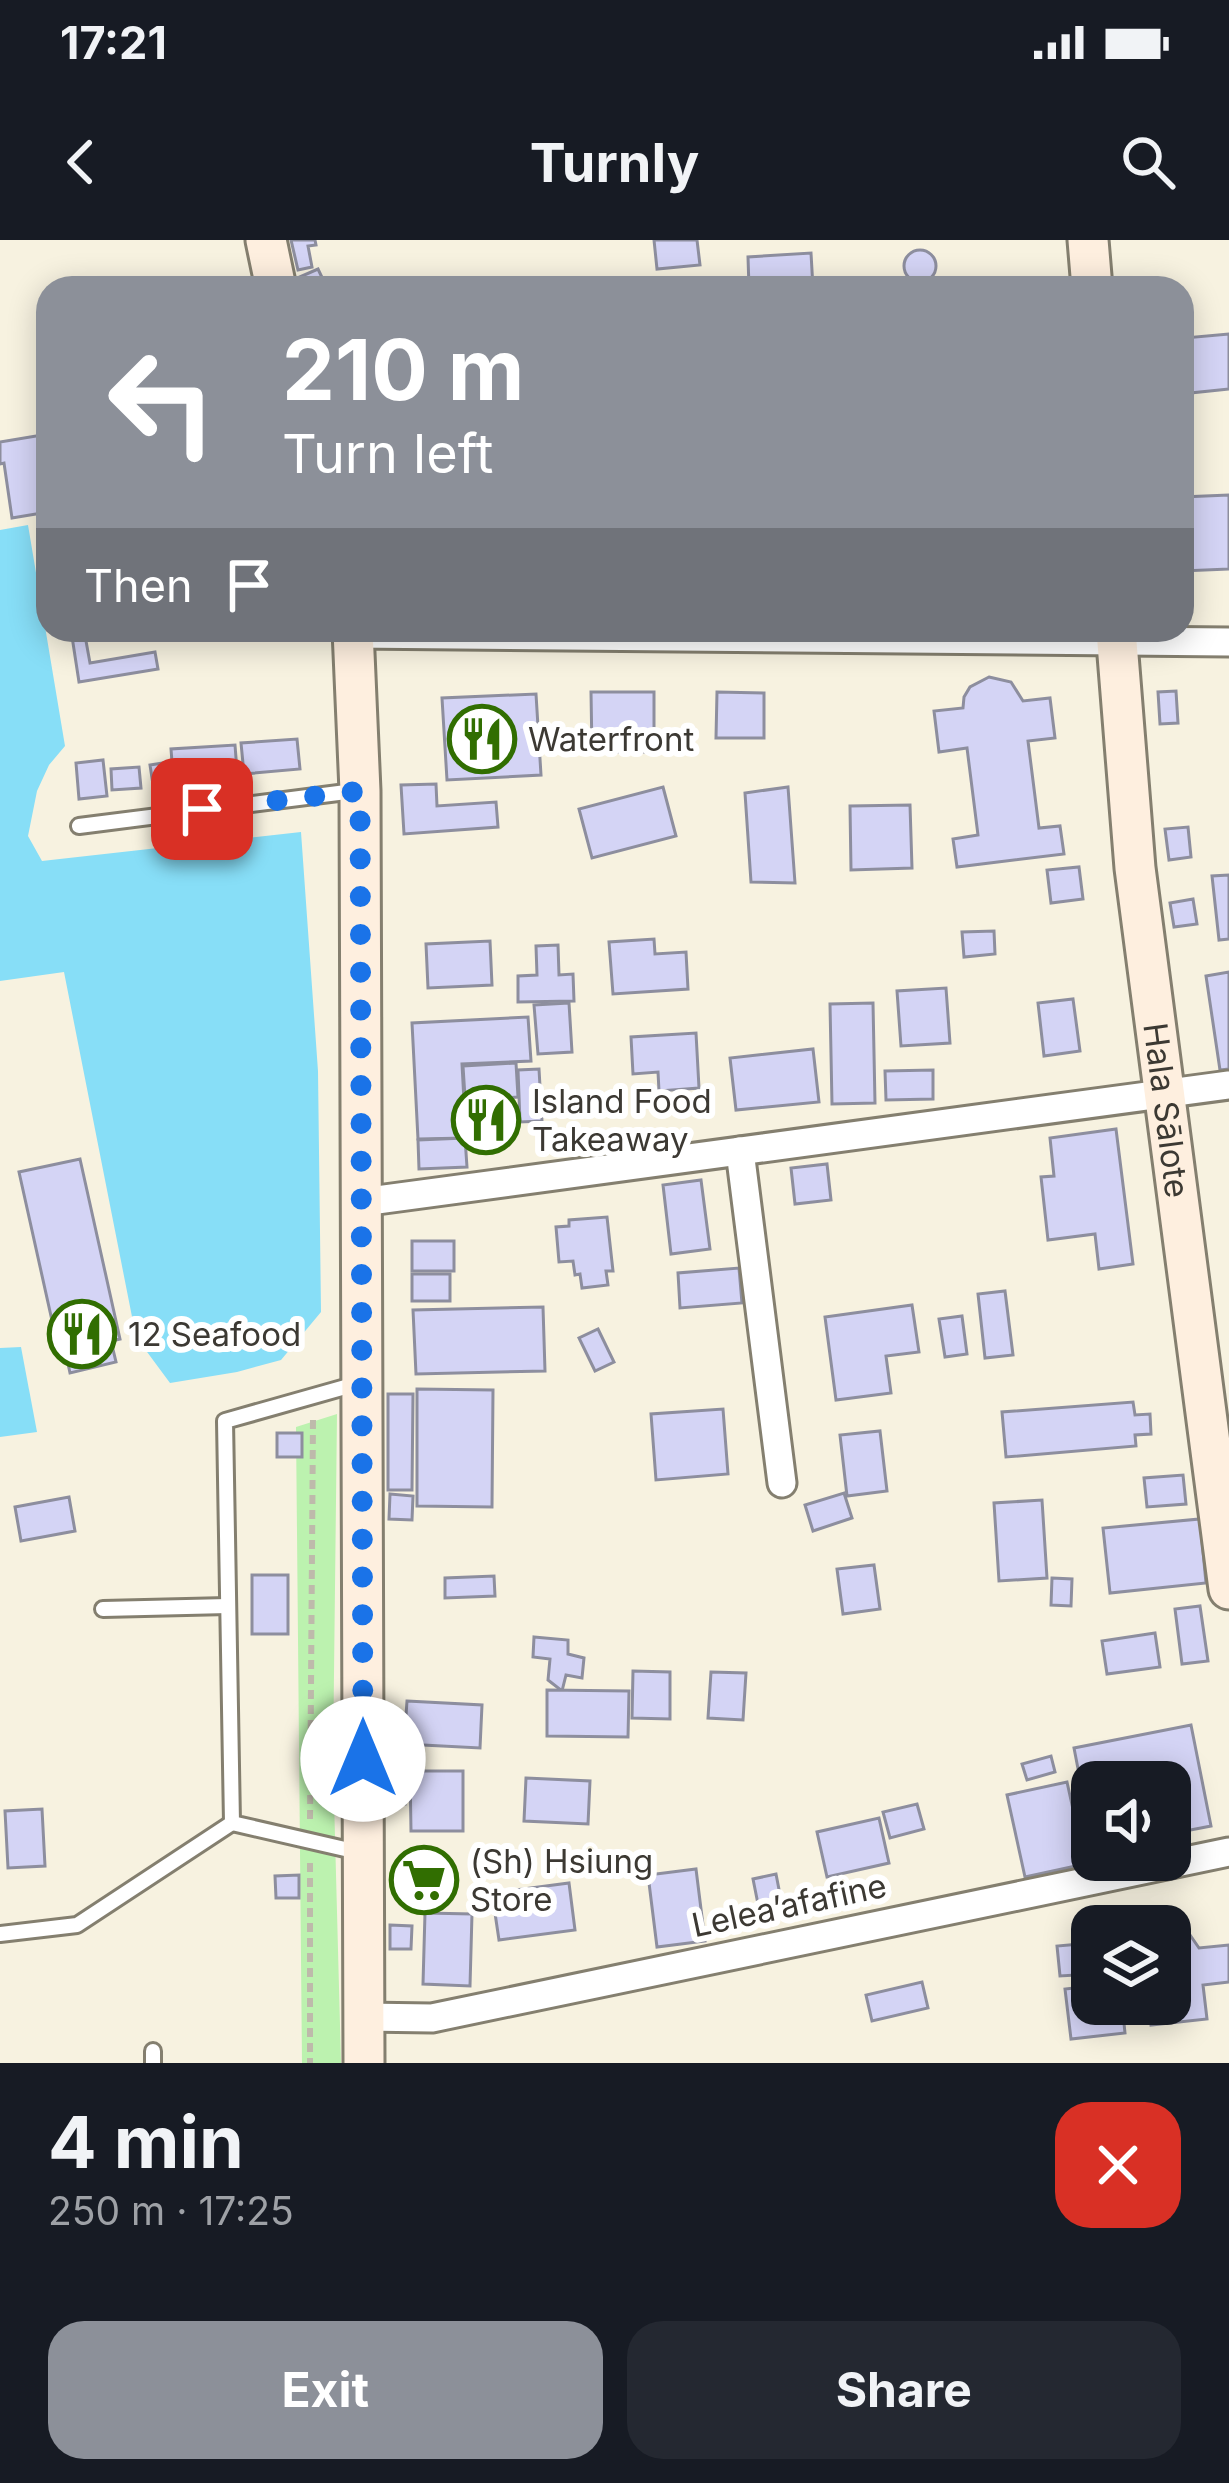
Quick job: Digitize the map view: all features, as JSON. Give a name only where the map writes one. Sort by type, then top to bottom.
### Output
[{"type":"main road","points":[[266,240],[274,276]]},
{"type":"main road","points":[[1088,240],[1091,276]]},
{"type":"main road","points":[[353,642],[360,791],[364,2063]]},
{"type":"main road","name":"Hala Sālote","points":[[1118,642],[1135,868],[1229,1589]]},
{"type":"street","points":[[1194,640],[1229,642]]},
{"type":"street","points":[[362,1202],[1229,1085]]},
{"type":"street","points":[[740,1151],[782,1483]]},
{"type":"street","name":"Lelea’afafine","points":[[364,2017],[431,2018],[1229,1852]]},
{"type":"lane","points":[[79,826],[360,791]]},
{"type":"lane","points":[[232,1823],[225,1421],[362,1382]]},
{"type":"lane","points":[[103,1609],[228,1606]]},
{"type":"lane","points":[[0,1934],[77,1925],[232,1823],[363,1853]]},
{"type":"path","points":[[310,2063],[316,1394]]},
{"type":"green space","points":[[337,1414],[333,1761],[341,2063],[302,2063],[296,1427]]},
{"type":"water","points":[[28,525],[36,573],[36,642],[48,642],[65,746],[37,791],[28,836],[42,861],[301,832],[318,1071],[321,1312],[281,1360],[170,1383],[136,1337],[64,972],[0,981],[0,530]]},
{"type":"water","points":[[21,1347],[37,1432],[0,1437],[0,1348]]},
{"type":"building","points":[[291,240],[315,240],[316,245],[308,246],[312,267],[298,270]]},
{"type":"building","points":[[654,240],[697,240],[700,265],[657,269]]},
{"type":"building","points":[[914,251],[926,251],[935,260],[932,276],[905,272],[905,260]]},
{"type":"building","points":[[811,253],[812,276],[749,276],[748,257]]},
{"type":"building","points":[[1229,334],[1229,389],[1194,393],[1194,337]]},
{"type":"building","points":[[36,436],[36,514],[12,518],[0,442]]},
{"type":"building","points":[[1229,495],[1229,569],[1194,570],[1194,496]]},
{"type":"building","points":[[73,642],[86,642],[90,663],[155,652],[158,669],[79,682]]},
{"type":"building","points":[[989,677],[1011,682],[1023,701],[1050,698],[1055,738],[1028,741],[1039,828],[1060,826],[1064,854],[957,867],[953,839],[978,835],[967,748],[939,752],[934,711],[963,708],[970,687]]},
{"type":"building","points":[[1176,691],[1178,723],[1160,724],[1158,692]]},
{"type":"building","points":[[591,692],[654,692],[654,752],[592,752]]},
{"type":"building","points":[[717,692],[764,693],[764,738],[716,738]]},
{"type":"building","points":[[536,694],[541,775],[447,780],[442,698]]},
{"type":"building","points":[[297,739],[300,769],[244,774],[241,743]]},
{"type":"building","points":[[235,745],[238,784],[174,788],[171,749]]},
{"type":"building","points":[[103,760],[107,796],[79,799],[76,763]]},
{"type":"building","points":[[169,762],[173,788],[154,791],[150,765]]},
{"type":"building","points":[[139,767],[141,788],[112,790],[111,769]]},
{"type":"building","points":[[436,784],[437,806],[496,802],[498,827],[404,834],[401,785]]},
{"type":"building","points":[[663,787],[676,836],[592,858],[579,809]]},
{"type":"building","points":[[788,787],[795,883],[751,882],[745,793]]},
{"type":"building","points":[[910,805],[912,868],[851,870],[850,806]]},
{"type":"building","points":[[1188,827],[1191,857],[1169,860],[1165,829]]},
{"type":"building","points":[[1079,867],[1083,899],[1051,903],[1047,870]]},
{"type":"building","points":[[1229,875],[1229,939],[1219,940],[1212,876]]},
{"type":"building","points":[[1193,899],[1197,924],[1174,927],[1170,903]]},
{"type":"building","points":[[994,931],[995,954],[964,957],[962,932]]},
{"type":"building","points":[[654,939],[655,954],[686,952],[688,989],[613,994],[609,942]]},
{"type":"building","points":[[490,941],[492,985],[428,988],[426,944]]},
{"type":"building","points":[[558,945],[559,975],[573,974],[574,1001],[518,1002],[518,976],[537,975],[536,946]]},
{"type":"building","points":[[1229,972],[1229,1069],[1220,1070],[1206,976]]},
{"type":"building","points":[[946,988],[950,1043],[901,1046],[897,991]]},
{"type":"building","points":[[1073,999],[1080,1051],[1044,1056],[1038,1003]]},
{"type":"building","points":[[569,1003],[572,1052],[538,1054],[534,1005]]},
{"type":"building","points":[[873,1003],[875,1103],[832,1104],[830,1004]]},
{"type":"building","points":[[528,1017],[531,1061],[462,1064],[466,1138],[418,1139],[412,1023]]},
{"type":"building","points":[[696,1033],[699,1088],[659,1091],[658,1072],[633,1074],[631,1037]]},
{"type":"building","points":[[813,1049],[819,1102],[736,1110],[730,1058]]},
{"type":"building","name":"Island Food Takeaway","points":[[516,1063],[518,1097],[505,1098],[507,1142],[468,1144],[463,1066]]},
{"type":"building","points":[[539,1069],[542,1121],[520,1122],[518,1070]]},
{"type":"building","points":[[933,1070],[933,1099],[886,1100],[885,1071]]},
{"type":"building","points":[[1116,1129],[1133,1264],[1099,1269],[1095,1234],[1048,1240],[1041,1177],[1054,1176],[1050,1138]]},
{"type":"building","points":[[465,1138],[467,1167],[419,1169],[418,1140]]},
{"type":"building","points":[[80,1159],[120,1339],[111,1341],[116,1362],[70,1373],[65,1350],[59,1352],[19,1172]]},
{"type":"building","points":[[827,1164],[831,1200],[795,1204],[791,1168]]},
{"type":"building","points":[[701,1180],[710,1249],[671,1254],[663,1185]]},
{"type":"building","points":[[607,1217],[613,1271],[606,1271],[608,1285],[582,1288],[573,1261],[559,1262],[556,1227],[569,1226],[569,1220]]},
{"type":"building","points":[[412,1241],[454,1241],[454,1271],[412,1271]]},
{"type":"building","points":[[739,1268],[742,1303],[680,1308],[678,1273]]},
{"type":"building","points":[[412,1274],[450,1274],[450,1301],[412,1301]]},
{"type":"building","points":[[1005,1291],[1013,1355],[985,1358],[978,1294]]},
{"type":"building","points":[[912,1305],[919,1352],[886,1356],[891,1393],[836,1400],[825,1317]]},
{"type":"building","points":[[543,1307],[545,1371],[416,1374],[413,1310]]},
{"type":"building","points":[[962,1316],[967,1354],[945,1357],[939,1319]]},
{"type":"building","points":[[598,1329],[614,1362],[595,1371],[579,1338]]},
{"type":"building","points":[[417,1389],[493,1390],[492,1507],[417,1506]]},
{"type":"building","points":[[388,1394],[413,1394],[412,1490],[388,1490]]},
{"type":"building","points":[[1133,1402],[1135,1415],[1150,1414],[1151,1434],[1135,1435],[1136,1446],[1006,1457],[1002,1412]]},
{"type":"building","points":[[723,1409],[728,1474],[656,1480],[651,1414]]},
{"type":"building","points":[[880,1431],[887,1491],[847,1496],[840,1435]]},
{"type":"building","points":[[277,1433],[302,1433],[302,1457],[277,1457]]},
{"type":"building","points":[[1183,1475],[1186,1504],[1147,1507],[1144,1478]]},
{"type":"building","points":[[844,1493],[852,1518],[813,1531],[805,1505]]},
{"type":"building","points":[[390,1494],[413,1496],[412,1520],[389,1519]]},
{"type":"building","points":[[69,1497],[75,1531],[21,1541],[15,1507]]},
{"type":"building","points":[[1042,1500],[1047,1578],[999,1581],[994,1503]]},
{"type":"building","points":[[1200,1519],[1206,1583],[1110,1593],[1103,1528]]},
{"type":"building","points":[[874,1565],[880,1609],[843,1614],[837,1569]]},
{"type":"building","points":[[252,1575],[288,1575],[288,1634],[252,1634]]},
{"type":"building","points":[[494,1576],[495,1596],[445,1598],[445,1578]]},
{"type":"building","points":[[1052,1578],[1072,1579],[1071,1606],[1051,1605]]},
{"type":"building","points":[[1200,1606],[1208,1661],[1182,1664],[1175,1609]]},
{"type":"building","points":[[1155,1633],[1160,1667],[1107,1674],[1102,1641]]},
{"type":"building","points":[[534,1637],[568,1640],[568,1654],[584,1658],[582,1678],[566,1675],[562,1691],[548,1680],[550,1659],[533,1657]]},
{"type":"building","points":[[633,1671],[670,1672],[670,1719],[632,1718]]},
{"type":"building","points":[[711,1672],[746,1673],[743,1720],[708,1718]]},
{"type":"building","points":[[547,1690],[629,1691],[628,1737],[547,1736]]},
{"type":"building","points":[[407,1701],[482,1705],[480,1748],[404,1744]]},
{"type":"building","points":[[1191,1725],[1211,1826],[1191,1830],[1191,1761],[1077,1761],[1074,1748]]},
{"type":"building","points":[[1051,1756],[1055,1772],[1027,1780],[1022,1764]]},
{"type":"building","points":[[410,1771],[463,1771],[463,1831],[411,1831]]},
{"type":"building","points":[[384,1773],[405,1773],[405,1804],[384,1804]]},
{"type":"building","points":[[526,1778],[590,1781],[588,1824],[524,1821]]},
{"type":"building","points":[[1067,1782],[1071,1867],[1025,1877],[1007,1795]]},
{"type":"building","points":[[917,1804],[924,1829],[890,1838],[883,1812]]},
{"type":"building","points":[[42,1809],[45,1866],[8,1868],[5,1811]]},
{"type":"building","points":[[879,1818],[889,1863],[827,1877],[817,1832]]},
{"type":"building","name":"(Sh) Hsiung Store","points":[[444,1860],[446,1898],[404,1899],[402,1861]]},
{"type":"building","points":[[696,1869],[705,1941],[657,1947],[648,1875]]},
{"type":"building","points":[[776,1874],[783,1910],[760,1914],[753,1879]]},
{"type":"building","points":[[299,1875],[299,1898],[276,1898],[275,1876]]},
{"type":"building","points":[[569,1883],[575,1930],[499,1940],[492,1893]]},
{"type":"building","points":[[425,1913],[472,1914],[470,1986],[423,1984]]},
{"type":"building","points":[[390,1925],[412,1926],[411,1949],[390,1949]]},
{"type":"building","points":[[1191,1936],[1199,1948],[1229,1945],[1229,1982],[1203,1985],[1207,2019],[1191,2021]]},
{"type":"building","points":[[1071,1945],[1071,1975],[1060,1976],[1057,1946]]},
{"type":"building","points":[[922,1982],[928,2008],[872,2021],[866,1995]]},
{"type":"building","points":[[1071,1988],[1071,2025],[1124,2025],[1125,2033],[1071,2039],[1065,1989]]},
{"type":"place","name":"Waterfront","points":[[482,739]]},
{"type":"place","name":"Island Food Takeaway","points":[[486,1120]]},
{"type":"place","name":"12 Seafood","points":[[82,1334]]},
{"type":"place","name":"(Sh) Hsiung Store","points":[[424,1880]]},
{"type":"route","points":[[202,809],[360,791],[363,1759]]}]
